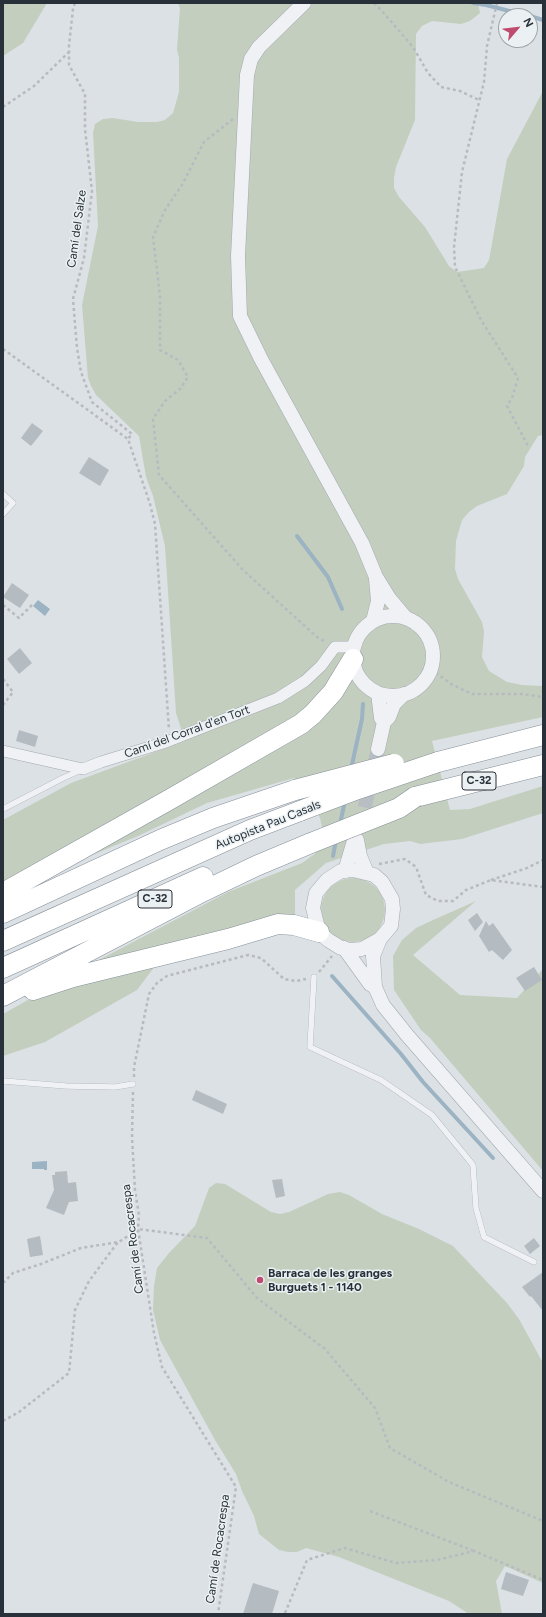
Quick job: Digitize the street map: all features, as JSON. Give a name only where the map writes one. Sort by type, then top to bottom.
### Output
[{"type":"highway","points":[[3,893],[301,724],[333,692],[353,653]]},
{"type":"highway","name":"Autopista Pau Casals","points":[[3,941],[250,830],[438,758],[541,735]]},
{"type":"highway","points":[[3,913],[160,840],[213,818],[295,790],[438,758]]},
{"type":"highway","name":"Autopista Pau Casals","points":[[3,968],[255,854],[310,838],[372,810],[415,797],[543,765]]},
{"type":"highway","points":[[3,996],[204,891],[310,838]]},
{"type":"highway","points":[[3,1000],[73,977],[228,939],[278,924],[294,925],[319,932]]},
{"type":"street","points":[[304,3],[259,47],[251,60],[246,86],[238,256],[240,316],[261,359],[362,543],[376,576],[389,598],[405,617]]},
{"type":"street","points":[[373,621],[378,601],[376,576]]},
{"type":"street","points":[[392,615],[405,617],[423,629],[429,638],[433,659],[431,669],[420,685],[413,691],[391,696],[378,693],[365,685],[357,673],[353,653],[357,637],[364,627],[382,617],[392,615]]},
{"type":"street","points":[[335,647],[353,653]]},
{"type":"street","name":"Camí del Corral d'en Tort","points":[[83,770],[101,762],[170,741],[247,711],[292,690],[321,666],[335,647]]},
{"type":"street","points":[[378,693],[381,718],[384,722]]},
{"type":"street","points":[[378,750],[384,722],[389,717],[394,704],[404,694]]},
{"type":"street","points":[[3,751],[83,770]]},
{"type":"street","points":[[345,871],[353,844],[357,840],[360,856],[370,874]]},
{"type":"street","points":[[380,940],[362,949],[351,950],[328,940],[319,932],[313,908],[316,893],[327,880],[341,871],[353,870],[370,874],[382,882],[387,889],[392,899],[393,909],[391,926],[380,940],[373,956],[375,987],[383,1004],[543,1191]]},
{"type":"street","points":[[344,948],[370,984],[375,987]]},
{"type":"lane","points":[[3,494],[13,503],[3,514]]},
{"type":"lane","points":[[3,809],[63,778],[83,770]]},
{"type":"lane","points":[[314,977],[310,1047],[381,1080],[432,1115],[473,1165],[476,1208],[484,1237],[534,1262]]},
{"type":"lane","points":[[3,1081],[66,1086],[115,1087],[133,1084]]},
{"type":"path","name":"Camí del Salze","points":[[75,3],[72,9],[69,65],[85,94],[85,129],[92,191],[84,258],[74,299],[77,348],[81,372],[92,402],[132,434],[128,439]]},
{"type":"path","points":[[374,3],[382,10],[413,47],[428,73],[441,87],[460,91],[480,100]]},
{"type":"path","points":[[497,3],[487,46],[484,82],[462,178],[454,246],[455,267],[480,320],[518,378],[512,398],[506,406],[529,448]]},
{"type":"path","points":[[3,107],[34,86],[69,51]]},
{"type":"path","points":[[245,111],[228,121],[204,142],[182,185],[165,210],[152,237],[160,295],[160,350],[178,360],[188,377],[180,389],[165,401],[153,419],[159,475],[243,570],[317,637],[335,647]]},
{"type":"path","points":[[3,349],[128,439],[150,504],[155,524],[170,741]]},
{"type":"path","points":[[3,605],[19,618],[33,604]]},
{"type":"path","points":[[431,669],[451,684],[472,694],[522,694],[543,697]]},
{"type":"path","points":[[3,679],[13,692],[3,704]]},
{"type":"path","points":[[370,874],[379,863],[405,859],[416,867],[426,895],[438,902],[453,901],[466,890],[527,868],[543,860]]},
{"type":"path","points":[[491,880],[543,887]]},
{"type":"path","name":"Camí de Rocacrespa","points":[[218,1614],[236,1486],[162,1367],[154,1333],[138,1229],[139,1215],[135,1190],[132,1137],[134,1067],[149,994],[157,983],[167,976],[248,955],[262,958],[284,979]]},
{"type":"path","points":[[3,1420],[19,1412],[69,1373],[76,1310],[89,1281],[119,1242],[138,1229],[207,1238],[257,1298],[325,1349],[375,1408],[390,1448],[449,1482],[543,1520]]},
{"type":"path","points":[[3,1283],[13,1273],[41,1264],[81,1248],[119,1242]]},
{"type":"path","points":[[370,1511],[474,1551],[543,1580]]},
{"type":"path","points":[[285,1613],[307,1560],[345,1548],[396,1563],[437,1560],[474,1551]]},
{"type":"green space","points":[[3,3],[47,3],[23,43],[3,56]]},
{"type":"green space","points":[[178,3],[478,3],[480,13],[470,21],[461,24],[432,21],[422,26],[416,34],[415,120],[396,167],[394,178],[394,188],[399,197],[425,227],[449,266],[457,272],[484,268],[489,260],[507,159],[543,91],[543,435],[538,436],[525,457],[524,466],[507,494],[477,506],[462,520],[456,541],[455,569],[458,579],[482,622],[484,632],[482,657],[489,671],[507,682],[522,685],[543,686],[543,717],[432,741],[450,810],[470,809],[543,786],[543,813],[462,839],[420,844],[410,841],[384,844],[326,863],[295,890],[295,916],[171,945],[137,990],[45,1042],[3,1056],[3,1014],[97,961],[228,892],[302,863],[316,853],[323,832],[320,818],[309,797],[294,778],[207,803],[138,836],[3,892],[3,820],[71,783],[185,741],[176,713],[165,546],[153,496],[146,477],[139,436],[96,395],[88,378],[82,305],[98,226],[93,133],[95,124],[103,119],[113,118],[138,122],[157,122],[165,120],[173,113],[179,92],[179,58],[177,49],[180,8]]},
{"type":"green space","points":[[353,878],[371,884],[379,892],[385,910],[379,928],[371,936],[353,942],[335,936],[327,928],[321,910],[327,892],[335,884]]},
{"type":"green space","points":[[476,901],[413,955],[460,995],[517,998],[543,969],[543,1171],[430,1038],[421,1030],[394,990],[393,956],[402,940],[416,928]]},
{"type":"green space","points":[[216,1183],[225,1184],[271,1212],[280,1214],[289,1212],[328,1194],[340,1192],[349,1195],[382,1214],[419,1229],[453,1246],[507,1303],[519,1319],[543,1363],[543,1583],[505,1566],[496,1581],[502,1614],[469,1614],[449,1601],[339,1557],[306,1548],[297,1552],[279,1550],[259,1534],[254,1516],[236,1474],[215,1440],[160,1340],[153,1310],[154,1286],[157,1268],[195,1226],[209,1188]]},
{"type":"water","points":[[38,600],[50,609],[45,616],[33,606]]},
{"type":"water","points":[[47,1161],[47,1170],[32,1169],[32,1162]]},
{"type":"building","points":[[32,423],[43,431],[31,446],[21,438]]},
{"type":"building","points":[[89,457],[109,470],[100,486],[79,473]]},
{"type":"building","points":[[12,583],[29,595],[20,608],[3,597]]},
{"type":"building","points":[[20,648],[32,663],[19,674],[7,659]]},
{"type":"building","points":[[19,730],[38,736],[35,747],[16,741]]},
{"type":"building","points":[[477,913],[483,922],[475,931],[468,920]]},
{"type":"building","points":[[486,921],[489,926],[493,923],[512,950],[503,960],[492,950],[489,952],[479,936]]},
{"type":"building","points":[[534,967],[542,980],[525,991],[516,978]]},
{"type":"building","points":[[196,1090],[227,1104],[223,1114],[192,1100]]},
{"type":"building","points":[[67,1171],[68,1183],[76,1182],[78,1201],[69,1202],[64,1215],[46,1208],[54,1190],[52,1175],[55,1175],[55,1172]]},
{"type":"building","points":[[282,1179],[285,1196],[276,1198],[272,1180]]},
{"type":"building","points":[[40,1236],[43,1255],[30,1257],[27,1239]]},
{"type":"building","points":[[534,1238],[540,1246],[530,1254],[524,1246]]},
{"type":"building","points":[[543,1272],[543,1311],[522,1287]]},
{"type":"building","points":[[506,1572],[529,1580],[523,1596],[501,1589]]},
{"type":"building","points":[[253,1583],[279,1591],[272,1614],[243,1614]]},
{"type":"waterway","points":[[473,3],[498,8]]},
{"type":"waterway","points":[[538,18],[543,20]]},
{"type":"waterway","points":[[297,536],[328,577],[342,609]]},
{"type":"waterway","points":[[351,769],[362,719],[363,704]]},
{"type":"waterway","points":[[340,824],[345,801]]},
{"type":"waterway","points":[[333,856],[336,840]]},
{"type":"waterway","points":[[332,976],[401,1054],[423,1082],[493,1158]]},
{"type":"tunnel","points":[[360,828],[378,749]]},
{"type":"place","name":"Barraca de les granges Burguets 1 - 1140","points":[[260,1280]]}]
